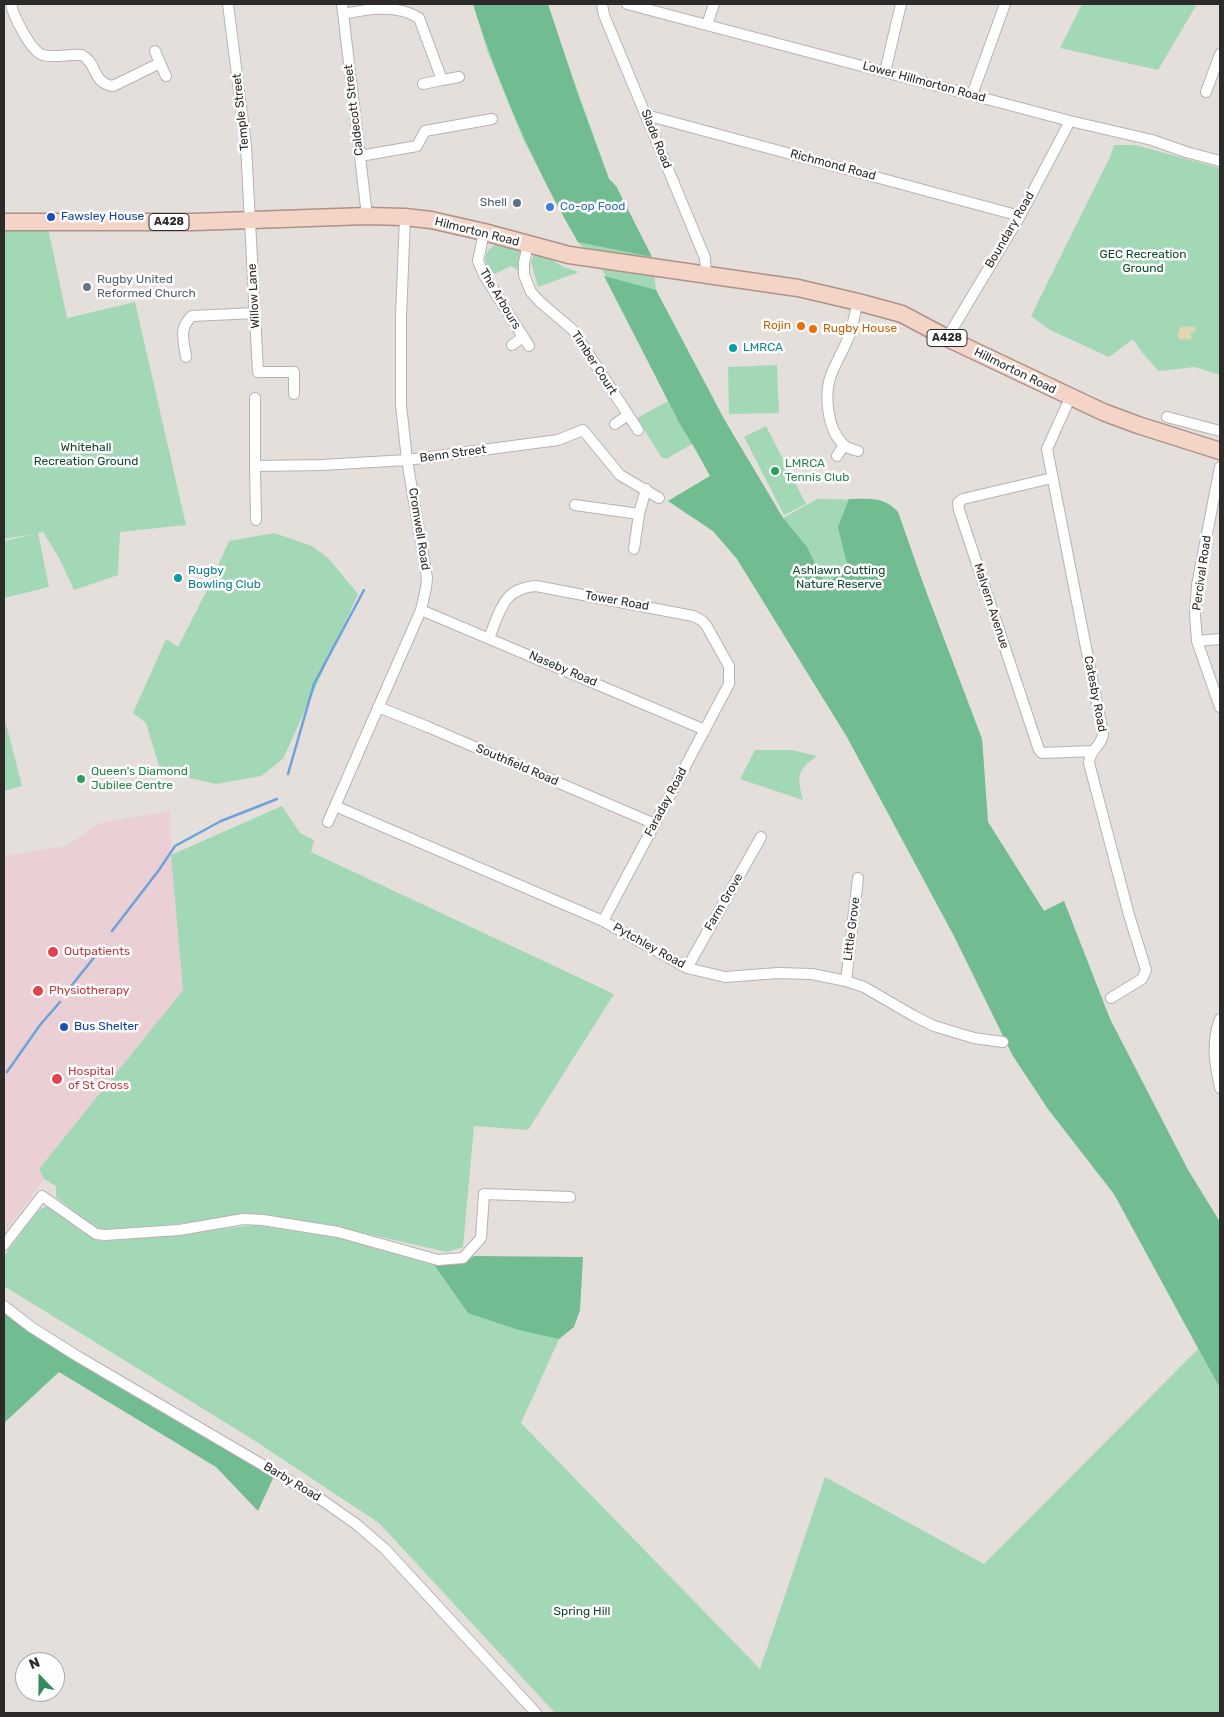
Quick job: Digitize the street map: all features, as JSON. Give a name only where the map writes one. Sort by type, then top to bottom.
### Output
[{"type":"highway","name":"A428","points":[[4,222],[76,223],[367,216]]},
{"type":"highway","name":"Hilmorton Road","points":[[367,216],[432,220],[585,258],[662,268]]},
{"type":"highway","name":"Hillmorton Road","points":[[662,268],[798,288],[902,314],[1070,398],[1138,425],[1220,451]]},
{"type":"street","points":[[11,4],[31,47],[39,54],[46,56],[82,55],[91,63],[99,80],[106,84],[114,86],[160,63]]},
{"type":"street","name":"Temple Street","points":[[228,4],[246,146],[250,220]]},
{"type":"street","name":"Slade Road","points":[[602,4],[604,15],[705,258],[706,275]]},
{"type":"street","name":"Lower Hillmorton Road","points":[[627,4],[1070,121],[1152,140],[1220,161]]},
{"type":"street","points":[[707,25],[714,4]]},
{"type":"street","points":[[885,72],[901,4]]},
{"type":"street","points":[[972,95],[1005,4]]},
{"type":"street","points":[[342,9],[396,10],[410,13],[419,18],[442,80]]},
{"type":"street","name":"Caldecott Street","points":[[342,9],[367,216]]},
{"type":"street","points":[[155,51],[166,76]]},
{"type":"street","points":[[1206,92],[1220,54]]},
{"type":"street","points":[[423,84],[459,76]]},
{"type":"street","name":"Richmond Road","points":[[646,115],[1020,216]]},
{"type":"street","points":[[360,156],[418,146],[425,131],[492,119]]},
{"type":"street","name":"Boundary Road","points":[[947,338],[1020,216],[1070,121]]},
{"type":"street","name":"Cromwell Road","points":[[328,822],[421,610],[426,588],[427,578],[407,460],[401,405],[402,287],[405,217]]},
{"type":"street","name":"Willow Lane","points":[[250,220],[258,372],[294,372],[294,394]]},
{"type":"street","name":"The Arbours","points":[[484,232],[478,261],[484,276],[529,346]]},
{"type":"street","name":"Timber Court","points":[[528,245],[524,262],[524,275],[531,292],[573,330],[621,415],[638,430]]},
{"type":"street","points":[[858,302],[849,336],[834,366],[827,388],[828,414],[835,432],[844,445],[858,451]]},
{"type":"street","points":[[186,357],[183,330],[185,322],[192,316],[255,313]]},
{"type":"street","name":"The Arbours","points":[[512,345],[523,337]]},
{"type":"street","points":[[255,398],[254,466],[256,520]]},
{"type":"street","name":"Catesby Road","points":[[1070,398],[1047,448],[1103,734],[1102,741],[1092,751],[1089,758],[1091,770],[1129,915],[1146,970],[1142,979],[1111,998]]},
{"type":"street","points":[[1167,417],[1220,431]]},
{"type":"street","name":"Benn Street","points":[[254,466],[322,465],[407,460],[558,440],[583,430],[620,475],[646,490]]},
{"type":"street","points":[[837,456],[844,445]]},
{"type":"street","name":"Percival Road","points":[[1220,466],[1198,585],[1196,615],[1197,641],[1220,708]]},
{"type":"street","name":"Malvern Avenue","points":[[1052,478],[964,499],[958,503],[959,510],[1039,750],[1042,753],[1092,751]]},
{"type":"street","points":[[634,549],[639,514],[646,490],[659,498]]},
{"type":"street","points":[[575,504],[639,514]]},
{"type":"street","name":"Tower Road","points":[[489,638],[504,601],[524,587],[536,586],[684,613],[693,616],[706,626],[729,666],[729,684]]},
{"type":"street","name":"Naseby Road","points":[[421,610],[705,730]]},
{"type":"street","points":[[1197,641],[1220,639]]},
{"type":"street","name":"Faraday Road","points":[[603,921],[729,684]]},
{"type":"street","name":"Southfield Road","points":[[378,707],[655,824]]},
{"type":"street","name":"Pytchley Road","points":[[335,806],[603,921],[687,968],[725,977],[778,973],[812,974],[846,981],[864,987],[934,1026],[974,1038],[1003,1042]]},
{"type":"street","name":"Farm Grove","points":[[687,968],[761,837]]},
{"type":"street","name":"Little Grove","points":[[846,981],[858,878]]},
{"type":"street","points":[[1220,1019],[1214,1038],[1215,1061],[1220,1088]]},
{"type":"street","points":[[4,1245],[42,1196],[96,1234],[179,1230],[243,1219],[263,1220],[338,1232],[438,1260],[463,1258],[480,1238],[484,1194],[570,1198]]},
{"type":"street","name":"Barby Road","points":[[4,1306],[31,1327],[77,1356],[320,1498],[356,1524],[385,1549],[536,1713]]},
{"type":"shaded area","name":"Hospital of St Cross","points":[[170,811],[171,855],[183,990],[39,1169],[44,1179],[4,1233],[4,856],[67,846],[100,823]]},
{"type":"green space","name":"Spring Hill","points":[[473,4],[547,4],[609,179],[616,186],[652,257],[656,290],[724,419],[783,518],[817,499],[880,500],[890,504],[898,512],[982,739],[988,822],[1044,911],[1064,901],[1110,1019],[1188,1170],[1220,1222],[1220,1713],[1081,1713],[1079,1711],[1077,1713],[555,1713],[379,1523],[252,1439],[4,1286],[4,1256],[35,1214],[48,1206],[78,1229],[99,1241],[255,1225],[342,1238],[434,1265],[468,1313],[559,1339],[521,1423],[760,1669],[825,1477],[984,1564],[1198,1349],[1114,1194],[1048,1109],[1013,1056],[954,936],[847,737],[737,559],[713,531],[668,501],[710,476],[692,444],[666,459],[661,457],[637,418],[668,401],[599,263],[578,242],[523,139],[488,53]]},
{"type":"green space","points":[[473,4],[548,4],[578,95],[609,179],[616,186],[652,257],[578,242],[546,184],[519,126],[494,66]]},
{"type":"green space","points":[[1082,4],[1197,4],[1158,70],[1060,48]]},
{"type":"green space","name":"GEC Recreation Ground","points":[[1114,145],[1135,145],[1220,168],[1220,375],[1195,367],[1159,371],[1144,355],[1133,339],[1109,357],[1050,330],[1031,316],[1110,157]]},
{"type":"green space","name":"Whitehall Recreation Ground","points":[[48,228],[67,318],[135,302],[186,525],[120,532],[118,575],[74,590],[59,558],[43,532],[38,533],[49,587],[4,598],[4,541],[35,534],[4,539],[4,229]]},
{"type":"green space","points":[[495,245],[514,248],[522,254],[521,272],[511,266],[495,274],[490,274],[485,258],[488,251]]},
{"type":"green space","points":[[533,256],[546,257],[564,267],[579,272],[538,287],[531,262]]},
{"type":"green space","name":"Ashlawn Cutting Nature Reserve","points":[[604,276],[656,290],[724,419],[783,518],[807,547],[826,586],[847,564],[838,527],[849,499],[875,499],[887,503],[898,512],[982,739],[988,822],[1044,911],[1064,901],[1110,1019],[1188,1170],[1220,1222],[1220,1388],[1114,1194],[1048,1109],[1013,1056],[954,936],[847,737],[737,559],[713,531],[668,501],[710,476],[681,426]]},
{"type":"green space","points":[[777,365],[779,413],[729,414],[728,367]]},
{"type":"green space","name":"LMRCA Tennis Club","points":[[766,426],[806,504],[784,515],[744,437]]},
{"type":"green space","points":[[274,533],[312,546],[329,559],[358,594],[283,759],[261,776],[216,784],[164,772],[159,766],[146,723],[133,713],[166,639],[178,647],[229,541]]},
{"type":"green space","points":[[4,716],[22,786],[4,791]]},
{"type":"green space","points":[[755,750],[792,750],[817,756],[805,766],[800,775],[803,800],[740,779]]},
{"type":"green space","points":[[282,806],[300,833],[314,840],[311,852],[614,994],[528,1130],[474,1126],[463,1247],[447,1252],[337,1227],[255,1214],[216,1220],[102,1230],[88,1222],[56,1197],[56,1186],[44,1179],[39,1169],[183,990],[171,855]]},
{"type":"green space","points":[[474,1256],[583,1257],[580,1310],[574,1327],[559,1339],[519,1330],[468,1313],[434,1265],[460,1264]]},
{"type":"green space","points":[[4,1312],[69,1356],[275,1474],[258,1511],[216,1467],[59,1372],[4,1423]]},
{"type":"sand","points":[[1183,326],[1194,326],[1196,329],[1190,335],[1192,337],[1189,340],[1185,338],[1181,340],[1177,336],[1180,328]]},
{"type":"waterway","points":[[288,774],[314,684],[364,590]]},
{"type":"waterway","points":[[112,931],[175,846],[221,821],[277,799]]},
{"type":"waterway","points":[[68,990],[96,955],[99,947]]},
{"type":"waterway","points":[[7,1072],[40,1025],[60,1002]]},
{"type":"place","name":"Shell","points":[[517,203]]},
{"type":"place","name":"Co-op Food","points":[[550,207]]},
{"type":"place","name":"Fawsley House","points":[[51,217]]},
{"type":"place","name":"Rugby United Reformed Church","points":[[87,287]]},
{"type":"place","name":"Rojin","points":[[801,326]]},
{"type":"place","name":"Rugby House","points":[[813,329]]},
{"type":"place","name":"LMRCA","points":[[733,348]]},
{"type":"place","name":"LMRCA Tennis Club","points":[[775,471]]},
{"type":"place","name":"Rugby Bowling Club","points":[[178,578]]},
{"type":"place","name":"Queen's Diamond Jubilee Centre","points":[[81,779]]},
{"type":"place","name":"Outpatients","points":[[53,952]]},
{"type":"place","name":"Physiotherapy","points":[[38,991]]},
{"type":"place","name":"Bus Shelter","points":[[64,1027]]},
{"type":"place","name":"Hospital of St Cross","points":[[57,1079]]}]
